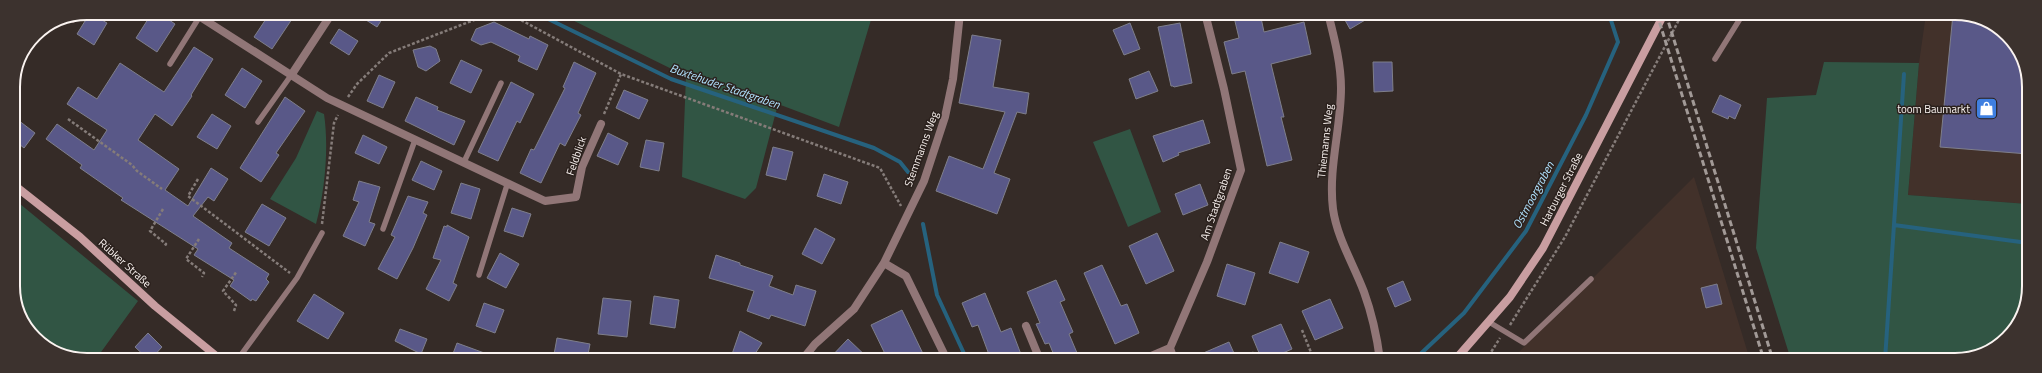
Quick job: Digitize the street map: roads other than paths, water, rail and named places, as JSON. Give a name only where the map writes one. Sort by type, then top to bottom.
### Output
[{"type":"street","points":[[206,20],[292,74],[327,98],[464,162],[507,185]]},
{"type":"street","points":[[292,74],[327,20]]},
{"type":"street","name":"Stemmanns Weg","points":[[808,353],[815,344],[854,310],[884,263],[906,215],[924,181],[943,126],[953,79],[959,20]]},
{"type":"street","name":"Am Stadtgraben","points":[[1170,348],[1208,262],[1241,170],[1224,89],[1207,20]]},
{"type":"street","name":"Thiemanns Weg","points":[[1329,20],[1340,70],[1341,88],[1331,178],[1334,211],[1343,240],[1365,293],[1376,334],[1379,353]]},
{"type":"street","name":"Harburger Straße","points":[[1461,353],[1510,297],[1543,248],[1661,20]]},
{"type":"street","name":"Feldblick","points":[[507,185],[545,201],[576,197],[582,167],[600,124]]},
{"type":"street","name":"Rübker Straße","points":[[20,190],[80,237],[155,306],[213,353]]},
{"type":"street","points":[[884,263],[906,276],[944,353]]},
{"type":"street","points":[[1026,326],[1037,353]]},
{"type":"street","points":[[1158,353],[1170,348],[1172,353]]},
{"type":"lane","points":[[170,64],[193,20]]},
{"type":"lane","points":[[1715,59],[1738,20]]},
{"type":"lane","points":[[258,122],[292,74]]},
{"type":"lane","points":[[464,162],[501,83]]},
{"type":"lane","points":[[383,229],[415,140]]},
{"type":"lane","points":[[479,275],[507,185]]},
{"type":"lane","points":[[242,353],[297,278],[322,233]]},
{"type":"lane","points":[[1489,322],[1524,343],[1591,279]]},
{"type":"waterway","name":"Buxtehuder Stadtgraben","points":[[550,20],[671,79],[874,148],[900,162],[908,172]]},
{"type":"waterway","name":"Ostmoorgraben","points":[[1421,353],[1464,313],[1526,231],[1586,115],[1618,42],[1611,20]]},
{"type":"waterway","points":[[1885,353],[1904,74]]},
{"type":"waterway","name":"Buxtehuder Stadtgraben","points":[[923,224],[937,295],[964,353]]},
{"type":"waterway","points":[[1894,225],[2022,242]]},
{"type":"railway","points":[[1659,20],[1762,353]]},
{"type":"railway","points":[[1668,20],[1771,353]]},
{"type":"place","name":"toom Baumarkt","points":[[1986,109]]}]
